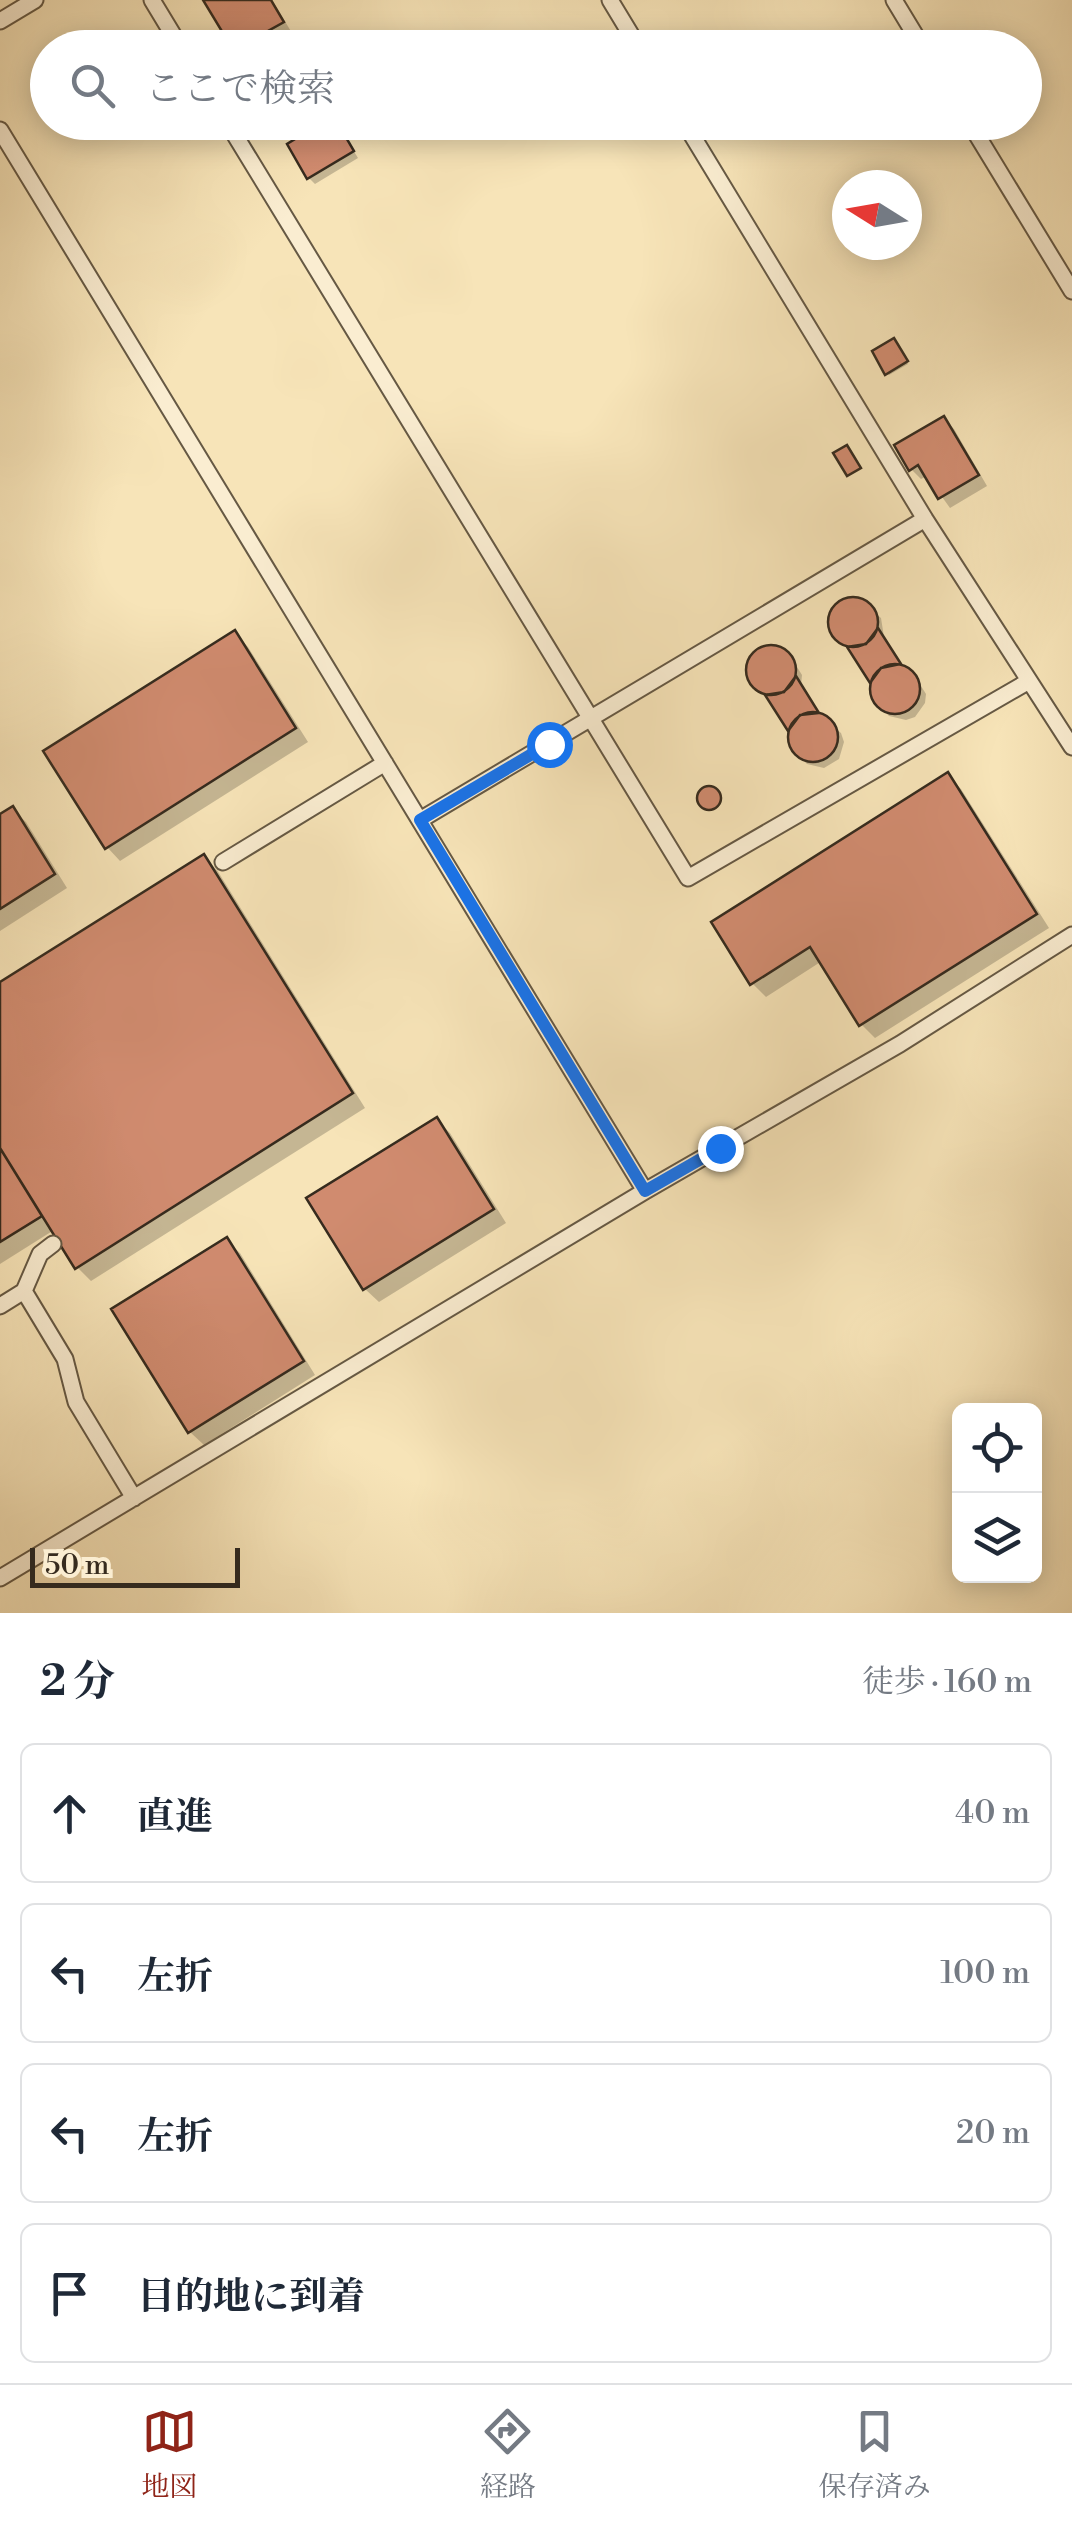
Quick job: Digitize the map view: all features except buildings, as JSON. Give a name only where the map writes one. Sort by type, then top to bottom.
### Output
[{"type":"lane","points":[[0,21],[35,0]]},
{"type":"lane","points":[[152,0],[170,30]]},
{"type":"lane","points":[[610,0],[628,30]]},
{"type":"lane","points":[[894,0],[912,30]]},
{"type":"lane","points":[[0,130],[645,1191]]},
{"type":"lane","points":[[237,140],[688,878],[1030,681]]},
{"type":"lane","points":[[695,140],[926,520],[1072,747]]},
{"type":"lane","points":[[980,140],[1072,291]]},
{"type":"lane","points":[[420,820],[926,520]]},
{"type":"lane","points":[[224,862],[385,763]]},
{"type":"lane","points":[[0,1578],[645,1191],[900,1044],[1072,936]]},
{"type":"lane","points":[[0,1306],[24,1292],[40,1254],[53,1244]]},
{"type":"lane","points":[[24,1292],[65,1358],[76,1402],[134,1498]]},
{"type":"route","points":[[549,744],[420,820],[645,1191],[720,1148]]}]
